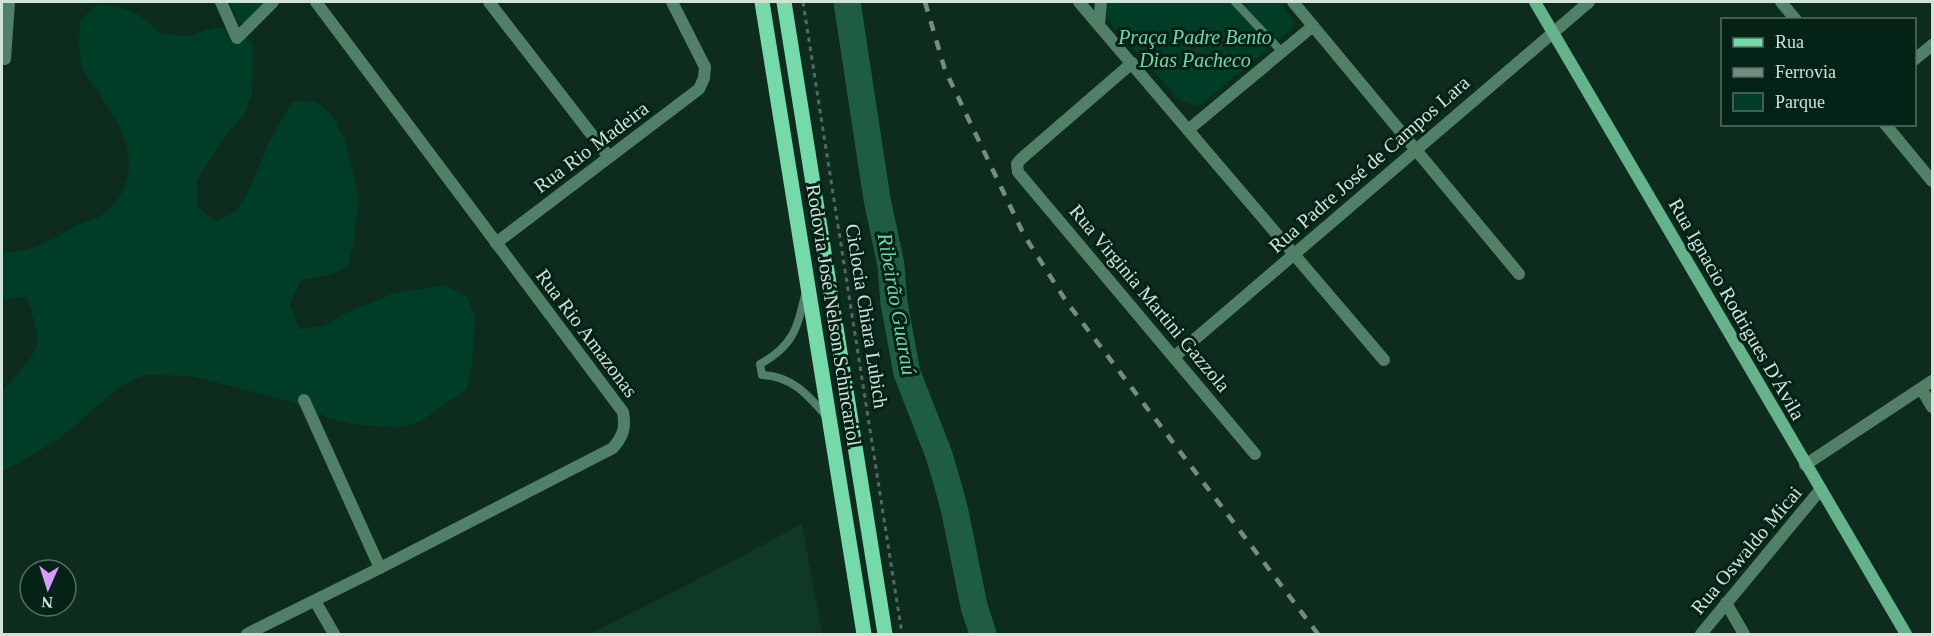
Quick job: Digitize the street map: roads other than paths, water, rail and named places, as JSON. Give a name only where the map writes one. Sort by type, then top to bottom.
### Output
[{"type":"main road","name":"Rodovia José Nelson Schincariol","points":[[762,2],[864,634]]},
{"type":"main road","name":"Rodovia José Nelson Schincariol","points":[[784,2],[885,634]]},
{"type":"street","points":[[5,59],[9,2]]},
{"type":"street","points":[[221,2],[237,38],[273,2]]},
{"type":"street","name":"Rua Rio Amazonas","points":[[247,634],[613,448],[623,437],[625,424],[623,412],[316,2]]},
{"type":"street","points":[[489,2],[609,157]]},
{"type":"street","name":"Rua Rio Madeira","points":[[496,243],[699,89],[704,78],[705,67],[672,2]]},
{"type":"street","points":[[1079,2],[1384,360]]},
{"type":"street","points":[[1099,24],[1101,2]]},
{"type":"street","points":[[1293,2],[1519,274]]},
{"type":"street","name":"Rua Ignacio Rodrigues D'Ávila","points":[[1535,2],[1906,634]]},
{"type":"street","name":"Rua Padre José de Campos Lara","points":[[1174,357],[1589,2]]},
{"type":"street","points":[[1781,2],[1794,18]]},
{"type":"street","points":[[1188,130],[1313,26]]},
{"type":"street","points":[[1916,58],[1932,45]]},
{"type":"street","name":"Rua Virginia Martini Gazzola","points":[[1132,63],[1021,159],[1017,167],[1020,175],[1255,454]]},
{"type":"street","points":[[1887,126],[1932,181]]},
{"type":"street","points":[[1805,465],[1922,390],[1932,381]]},
{"type":"street","points":[[1922,390],[1932,407]]},
{"type":"street","points":[[304,400],[380,568]]},
{"type":"street","name":"Rua Oswaldo Micai","points":[[1701,634],[1821,489]]},
{"type":"street","points":[[315,601],[334,634]]},
{"type":"street","points":[[1726,603],[1744,634]]},
{"type":"lane","points":[[1235,2],[1282,52]]},
{"type":"lane","points":[[807,285],[794,335],[777,354],[760,364],[762,375],[778,377],[794,384],[807,394],[829,420]]},
{"type":"waterway","name":"Ribeirão Guaraú","points":[[847,2],[877,199],[891,265],[894,303],[907,373],[947,482],[974,606],[983,634]]},
{"type":"railway","points":[[925,2],[945,70],[1024,235],[1066,301],[1318,634]]},
{"type":"park label","name":"Praça Padre Bento Dias Pacheco","points":[[1195,48]]}]
